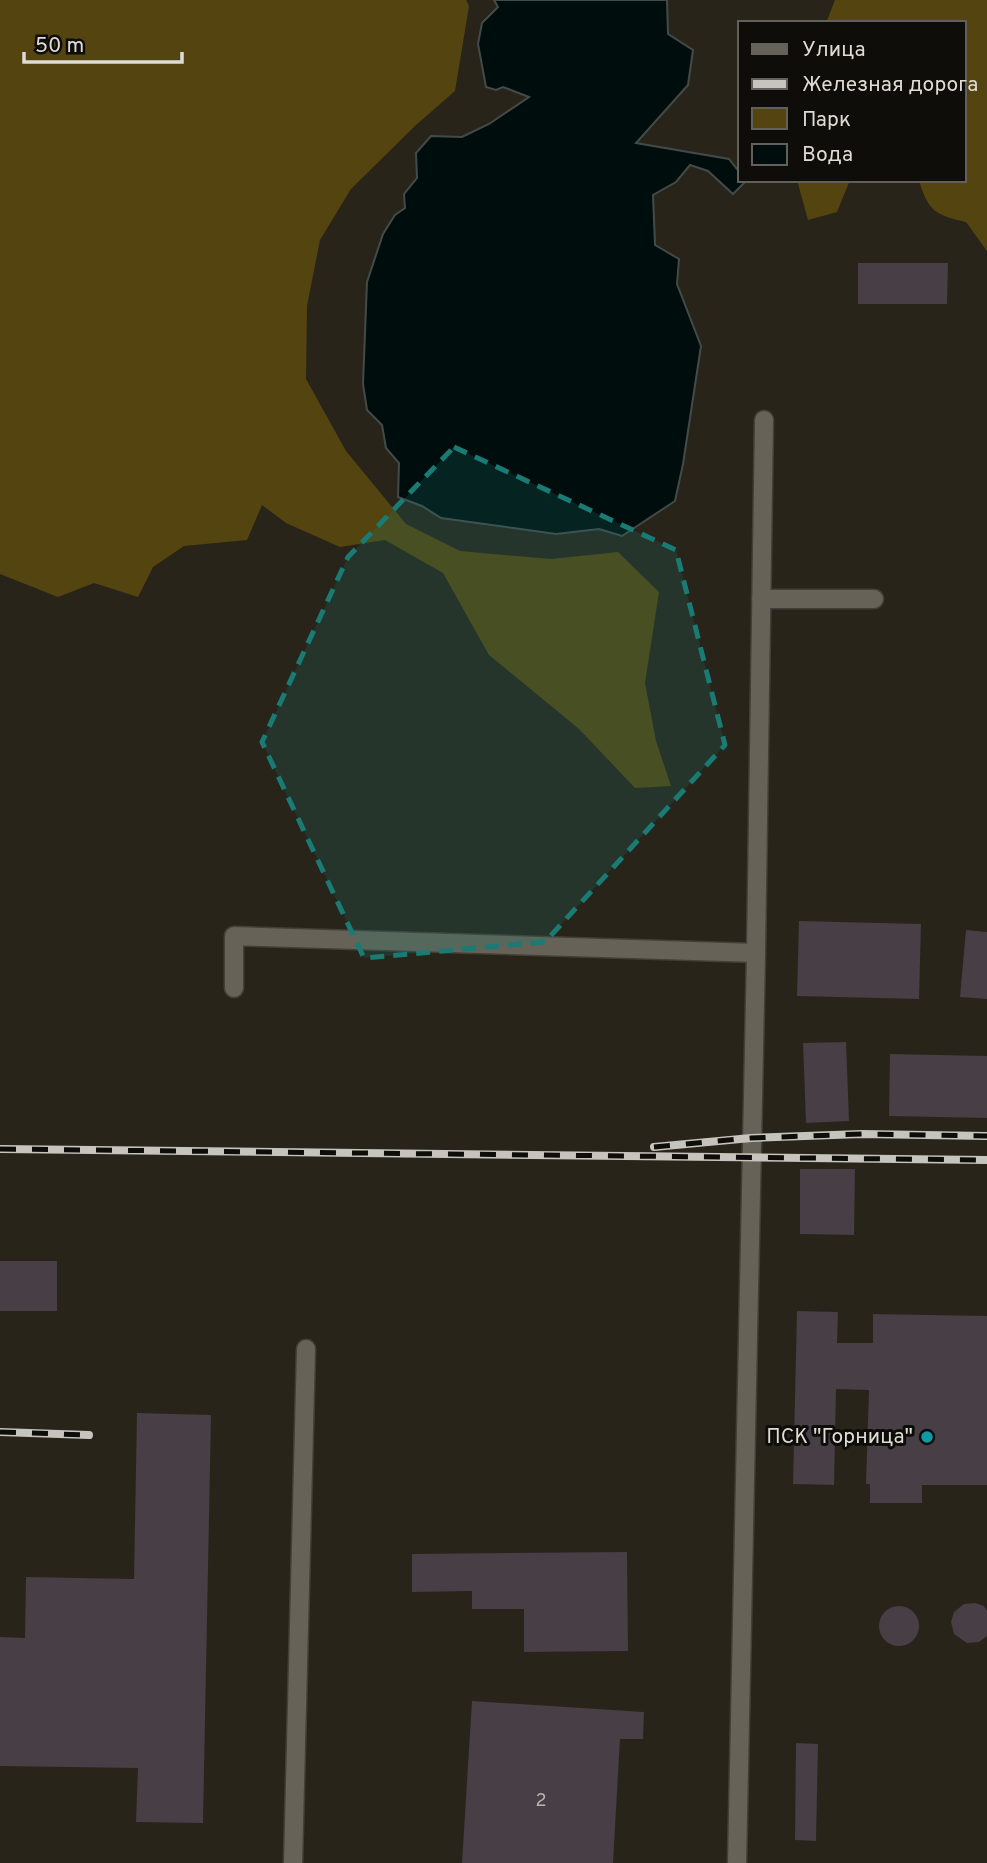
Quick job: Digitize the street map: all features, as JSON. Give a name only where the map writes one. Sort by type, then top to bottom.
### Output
[{"type":"lane","points":[[737,1863],[764,420]]},
{"type":"lane","points":[[761,598],[874,599]]},
{"type":"lane","points":[[234,988],[234,936],[756,953]]},
{"type":"lane","points":[[293,1863],[306,1349]]},
{"type":"highlighted area","points":[[454,447],[676,550],[725,745],[545,942],[364,958],[262,742],[348,557]]},
{"type":"green space","points":[[0,0],[466,0],[469,6],[455,91],[351,189],[320,240],[307,306],[306,379],[346,451],[406,524],[460,551],[551,559],[618,552],[659,592],[645,683],[656,741],[671,786],[635,788],[579,729],[489,655],[443,573],[385,540],[340,547],[286,523],[262,505],[247,540],[184,546],[153,567],[138,597],[94,583],[58,597],[0,574]]},
{"type":"green space","points":[[835,0],[987,0],[987,251],[966,222],[940,214],[930,206],[920,182],[966,182],[966,21],[827,21]]},
{"type":"green space","points":[[798,182],[849,182],[837,212],[808,220]]},
{"type":"water","points":[[494,0],[667,0],[668,34],[693,50],[688,85],[636,143],[729,159],[738,170],[738,182],[745,182],[733,194],[708,171],[690,165],[676,182],[653,195],[655,245],[679,259],[677,284],[701,346],[675,501],[622,536],[599,529],[556,534],[441,518],[422,506],[398,497],[399,463],[386,448],[382,425],[367,410],[363,384],[367,282],[383,234],[395,215],[405,208],[404,194],[417,178],[416,153],[431,136],[462,137],[489,124],[529,97],[503,87],[496,90],[486,87],[478,44],[482,23],[498,7]]},
{"type":"building","points":[[858,263],[948,263],[947,304],[858,304]]},
{"type":"building","points":[[799,921],[921,924],[919,999],[797,996]]},
{"type":"building","points":[[966,930],[987,932],[987,999],[960,997]]},
{"type":"building","points":[[846,1042],[849,1121],[806,1123],[803,1043]]},
{"type":"building","points":[[890,1054],[987,1056],[987,1118],[889,1116]]},
{"type":"building","points":[[800,1169],[855,1169],[854,1235],[800,1234]]},
{"type":"building","points":[[0,1261],[57,1261],[57,1311],[0,1311]]},
{"type":"building","name":"ПСК \"Горница\"","points":[[797,1311],[838,1312],[837,1343],[873,1343],[873,1314],[987,1316],[987,1485],[922,1485],[922,1503],[870,1503],[870,1484],[866,1484],[869,1390],[836,1389],[834,1485],[793,1484]]},
{"type":"building","points":[[137,1413],[211,1415],[203,1823],[136,1822],[138,1768],[0,1766],[0,1637],[25,1638],[26,1577],[134,1579]]},
{"type":"building","points":[[627,1552],[628,1651],[524,1652],[524,1609],[472,1609],[472,1591],[412,1592],[412,1554]]},
{"type":"building","points":[[964,1604],[984,1606],[987,1611],[987,1636],[979,1642],[967,1643],[954,1634],[951,1622],[954,1612]]},
{"type":"building","points":[[899,1606],[913,1612],[919,1626],[913,1640],[899,1646],[885,1640],[879,1626],[885,1612]]},
{"type":"building","points":[[472,1701],[644,1712],[643,1739],[620,1739],[613,1863],[462,1863]]},
{"type":"building","points":[[796,1743],[818,1744],[816,1841],[795,1840]]},
{"type":"railway","points":[[654,1147],[751,1138],[862,1134],[987,1136]]},
{"type":"railway","points":[[0,1149],[987,1160]]},
{"type":"railway","points":[[0,1432],[89,1435]]},
{"type":"place","name":"ПСК \"Горница\"","points":[[927,1437]]}]
